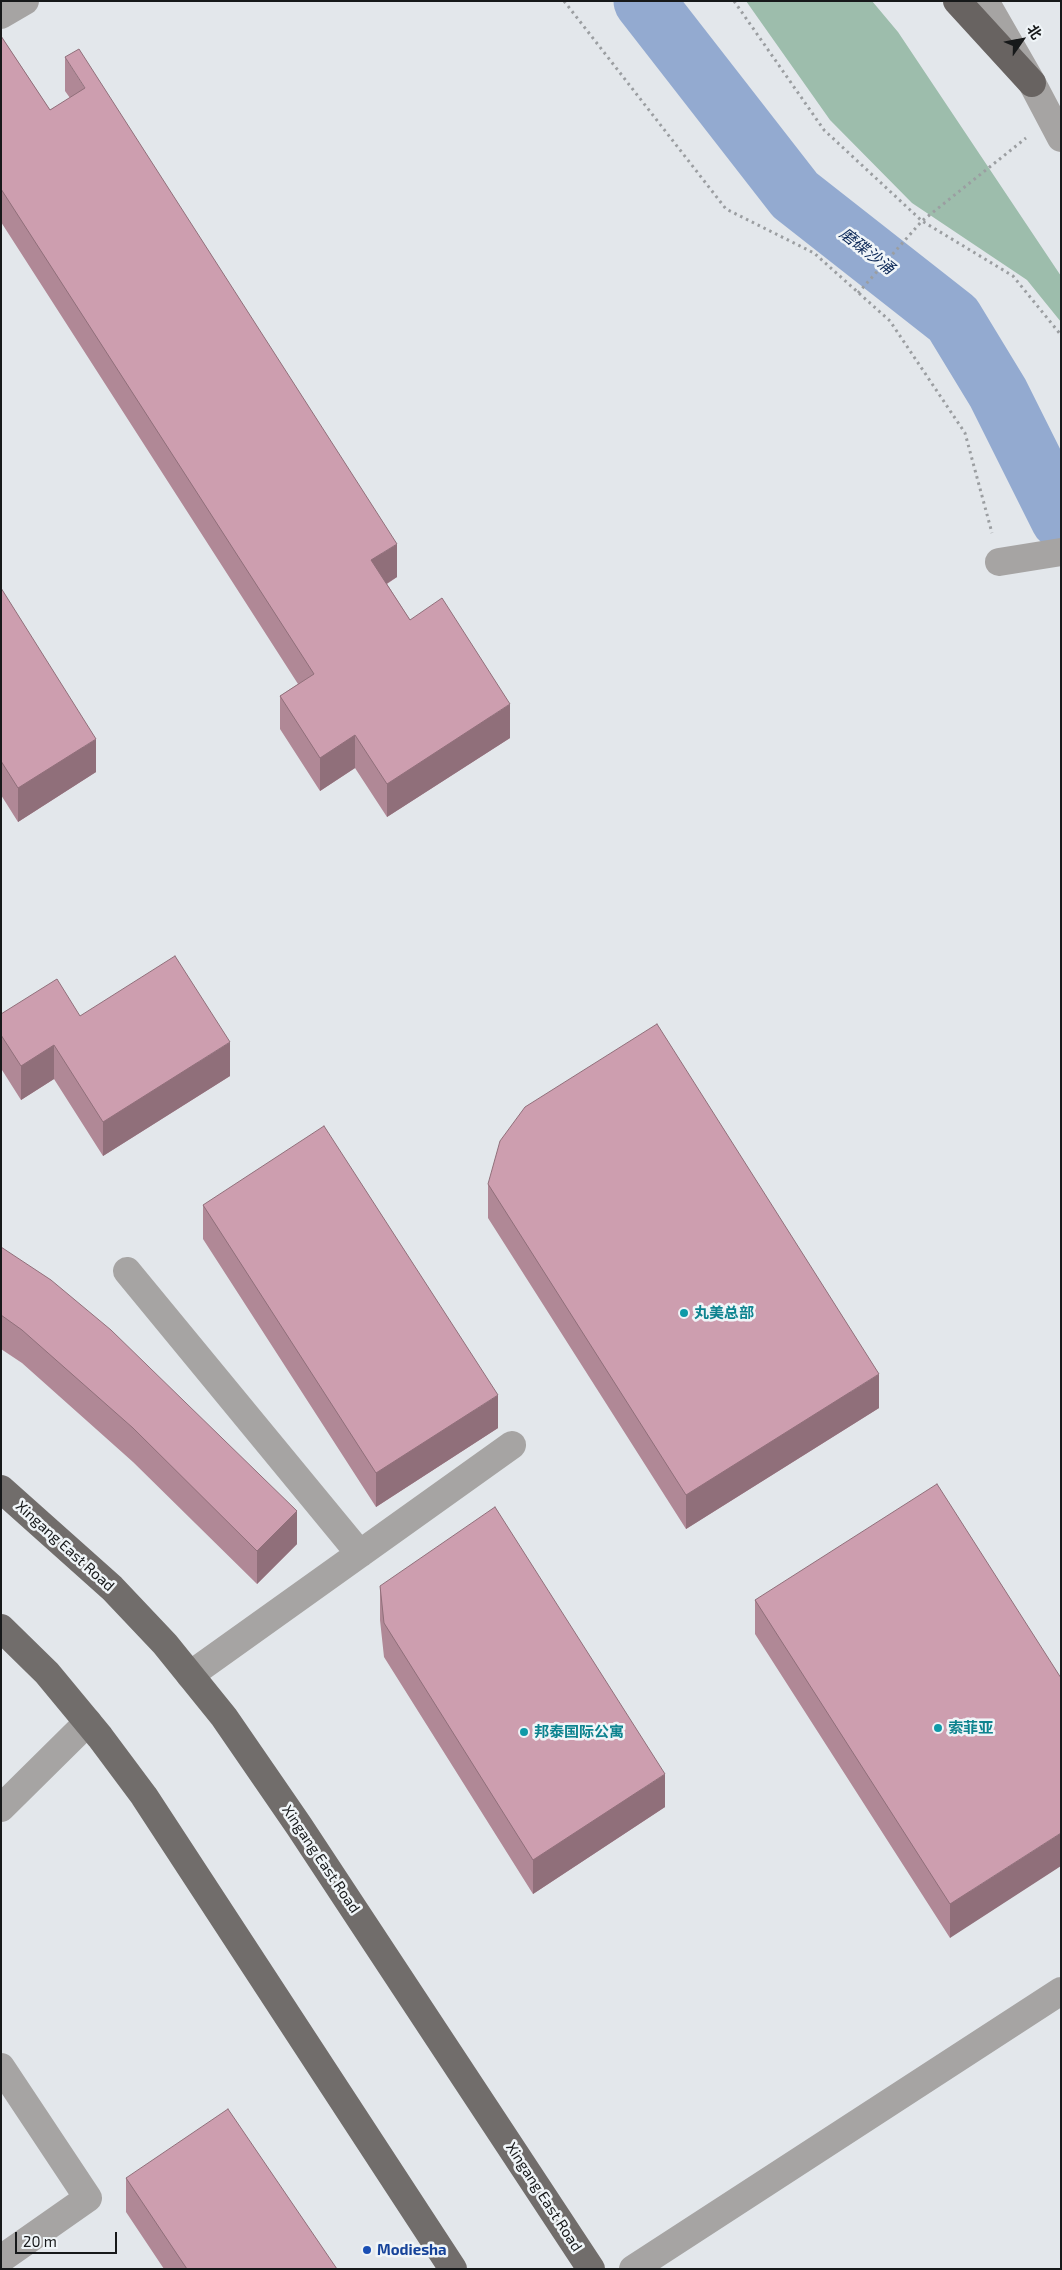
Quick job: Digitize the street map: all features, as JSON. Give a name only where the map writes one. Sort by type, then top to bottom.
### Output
[{"type":"highway","points":[[957,1],[1032,83]]},
{"type":"main road","name":"Xingang East Road","points":[[1,1489],[112,1588],[165,1644],[224,1716],[289,1811],[591,2269]]},
{"type":"main road","points":[[1,1628],[47,1673],[88,1722],[144,1796],[453,2269]]},
{"type":"street","points":[[1,16],[24,1]]},
{"type":"street","points":[[985,1],[1056,128]]},
{"type":"street","points":[[999,562],[1061,552]]},
{"type":"street","points":[[127,1271],[360,1554]]},
{"type":"street","points":[[190,1675],[512,1445]]},
{"type":"street","points":[[1,1808],[88,1722]]},
{"type":"street","points":[[633,2269],[1061,1991]]},
{"type":"street","points":[[1,2067],[88,2198],[1,2260]]},
{"type":"path","points":[[564,1],[726,209],[814,253],[890,321],[965,433],[999,562]]},
{"type":"path","points":[[734,1],[824,130],[922,221],[1013,276],[1061,335]]},
{"type":"path","points":[[859,292],[922,221],[1056,128]]},
{"type":"green space","points":[[746,1],[872,1],[898,32],[1061,276],[1061,322],[1027,280],[912,203],[830,120]]},
{"type":"building","points":[[1,36],[50,110],[85,88],[65,57],[79,49],[397,544],[371,560],[410,620],[442,598],[510,704],[387,784],[355,735],[320,758],[280,696],[314,674],[1,189]]},
{"type":"building","points":[[1,588],[96,739],[18,788],[1,761]]},
{"type":"building","points":[[175,956],[230,1042],[103,1122],[54,1045],[21,1066],[1,1035],[1,1014],[57,979],[80,1016]]},
{"type":"building","name":"丸美总部","points":[[657,1024],[879,1374],[686,1495],[488,1184],[500,1141],[525,1107]]},
{"type":"building","points":[[324,1126],[498,1395],[376,1473],[203,1205]]},
{"type":"building","points":[[1,1247],[51,1280],[111,1330],[297,1511],[257,1551],[133,1428],[22,1330],[1,1315]]},
{"type":"building","name":"索菲亚","points":[[937,1484],[1061,1678],[1061,1833],[950,1904],[755,1600]]},
{"type":"building","name":"邦泰国际公寓","points":[[495,1507],[665,1774],[533,1860],[384,1623],[380,1586]]},
{"type":"building","points":[[228,2109],[337,2269],[187,2269],[126,2178]]},
{"type":"waterway","name":"磨碟沙涌","points":[[644,1],[795,195],[953,319],[998,393],[1061,519]]},
{"type":"place","name":"丸美总部","points":[[684,1313]]},
{"type":"place","name":"索菲亚","points":[[938,1728]]},
{"type":"place","name":"邦泰国际公寓","points":[[524,1732]]},
{"type":"place","name":"Modiesha","points":[[367,2250]]}]
